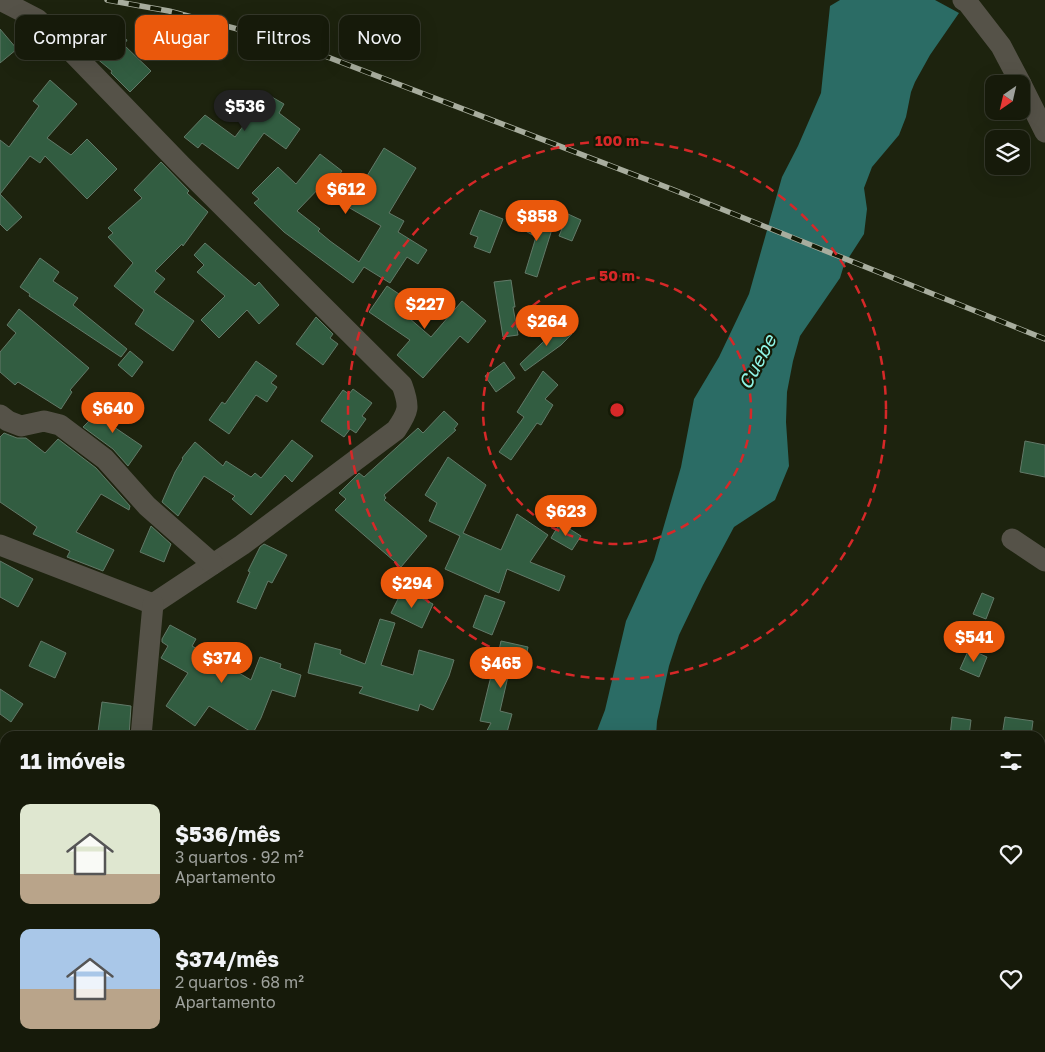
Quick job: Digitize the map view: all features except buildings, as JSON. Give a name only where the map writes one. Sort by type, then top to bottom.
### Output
[{"type":"street","points":[[0,0],[37,19],[64,44],[180,164],[402,386],[408,401],[406,416],[396,430],[242,545],[153,604]]},
{"type":"street","points":[[965,1],[1001,46],[1016,75]]},
{"type":"street","points":[[1030,102],[1045,132]]},
{"type":"street","points":[[0,415],[8,421],[21,426],[44,421],[60,425],[105,460],[148,506],[213,564]]},
{"type":"street","points":[[1012,539],[1045,561]]},
{"type":"street","points":[[0,545],[153,604]]},
{"type":"street","points":[[141,731],[153,604]]},
{"type":"water","name":"Cuebe","points":[[840,0],[935,0],[959,13],[930,55],[915,82],[899,135],[872,167],[864,188],[867,209],[864,234],[844,265],[840,278],[800,336],[787,392],[786,422],[789,466],[775,500],[734,527],[703,585],[679,635],[669,666],[656,731],[597,731],[605,710],[626,621],[654,560],[681,467],[694,399],[719,357],[749,294],[782,177],[821,93],[830,6]]},
{"type":"railway","points":[[107,0],[169,11],[291,43],[674,190],[1045,339]]}]
